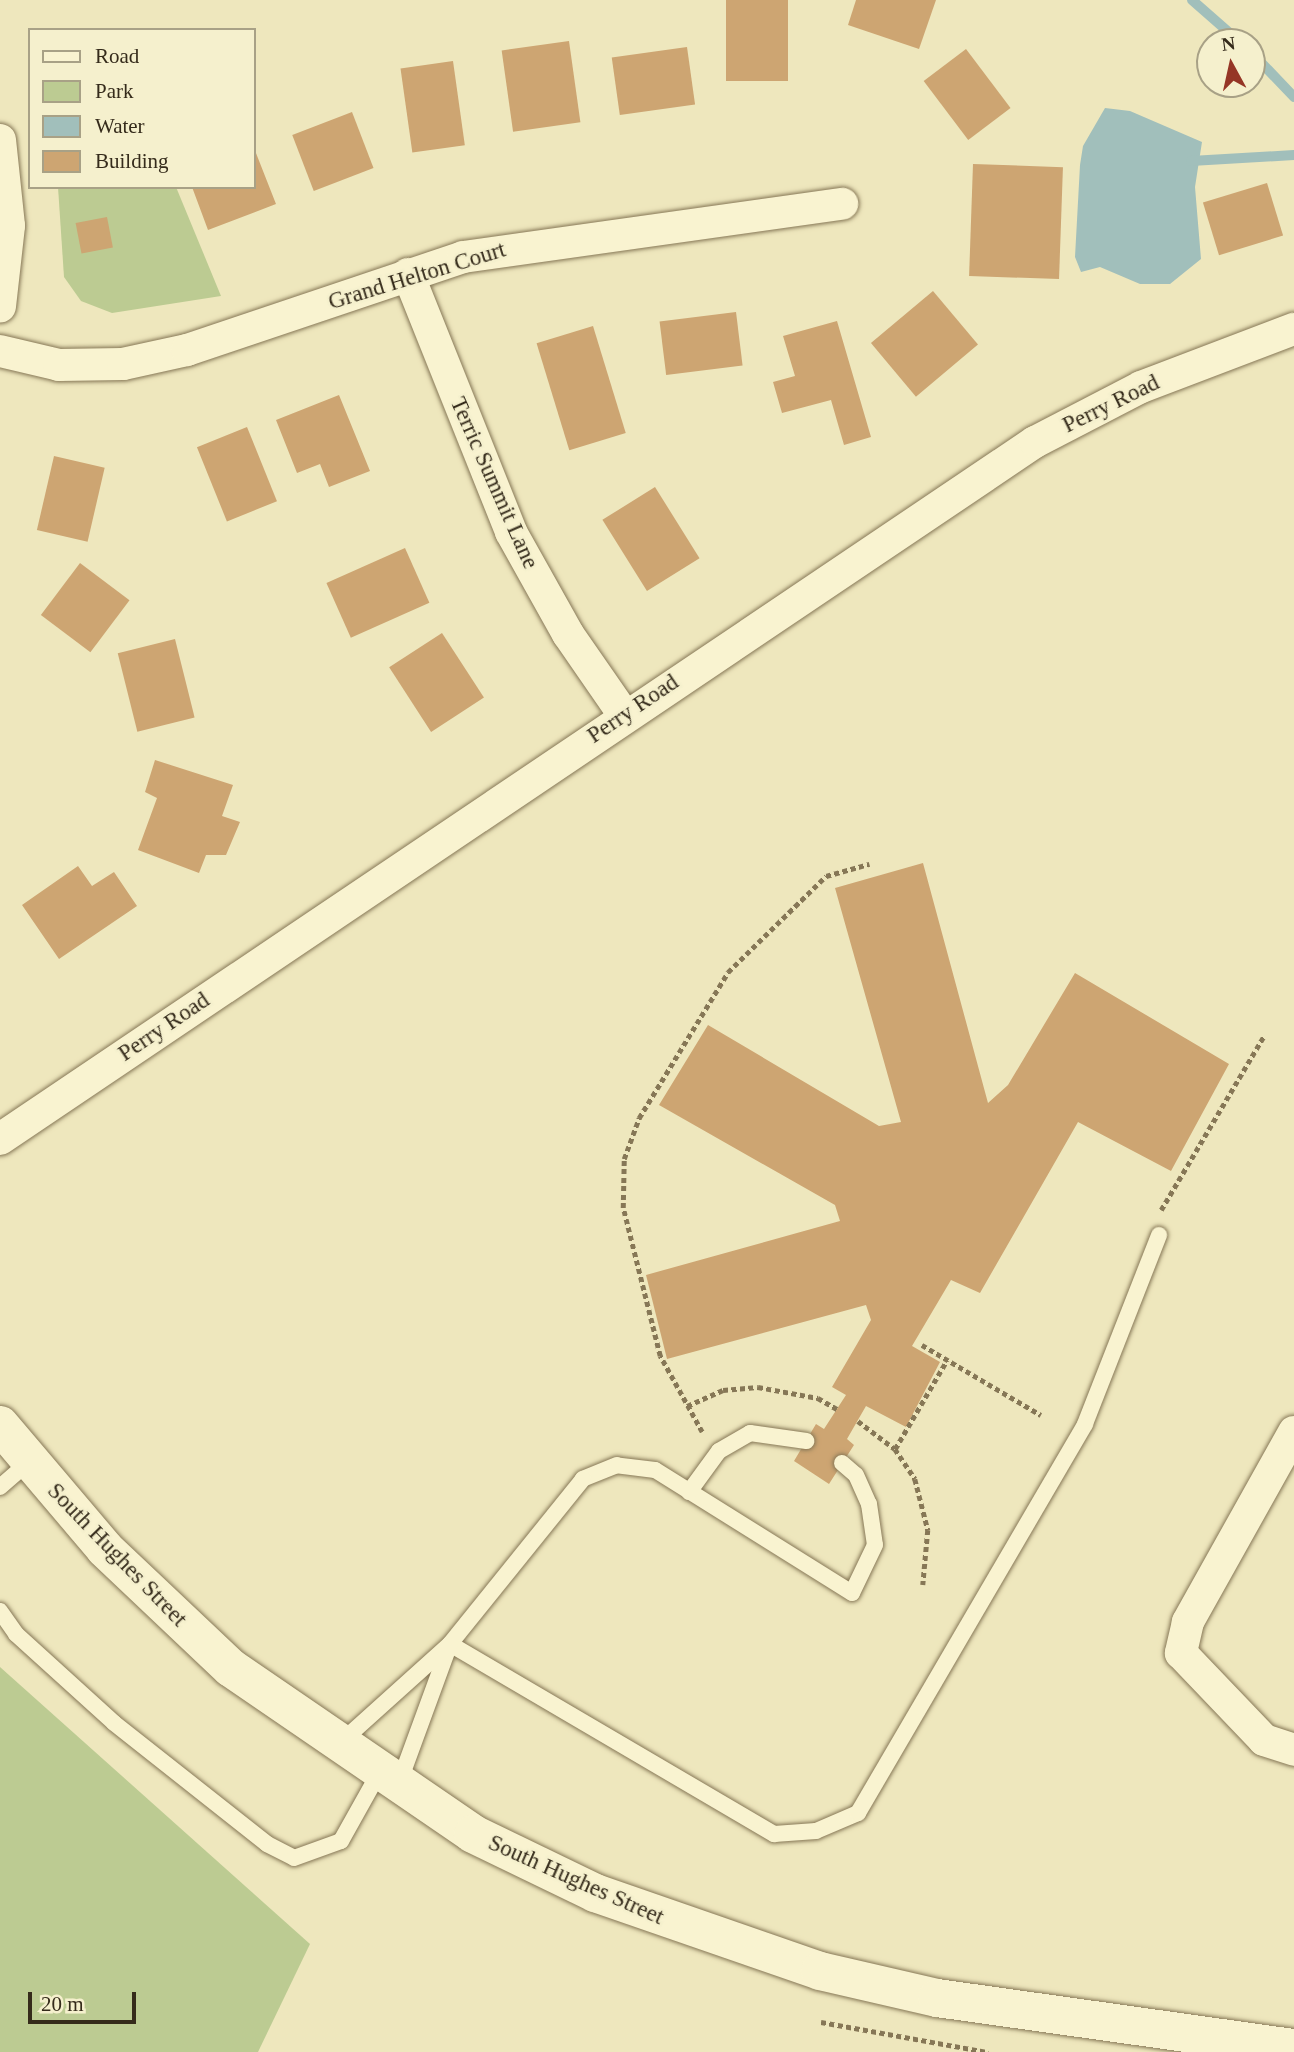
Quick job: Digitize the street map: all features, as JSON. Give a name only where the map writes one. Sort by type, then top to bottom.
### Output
[{"type":"street","points":[[0,140],[9,226],[0,306]]},
{"type":"street","name":"Grand Helton Court","points":[[0,351],[59,365],[123,364],[187,350],[408,274],[519,245],[842,204]]},
{"type":"street","name":"Terric Summit Lane","points":[[408,274],[511,532],[568,634],[624,715]]},
{"type":"street","name":"Perry Road","points":[[0,1139],[624,715],[1035,442],[1141,387],[1294,329]]},
{"type":"street","name":"South Hughes Street","points":[[0,1425],[29,1462],[176,1618],[231,1668],[337,1746],[473,1834],[595,1893],[820,1971],[1055,2019],[1294,2048]]},
{"type":"street","points":[[1294,1432],[1188,1622],[1181,1653],[1264,1740],[1294,1750]]},
{"type":"lane","points":[[450,1644],[774,1834],[816,1831],[858,1813],[1085,1424],[1158,1234]]},
{"type":"lane","points":[[689,1492],[719,1451],[750,1433],[806,1441]]},
{"type":"lane","points":[[0,1487],[29,1462]]},
{"type":"lane","points":[[337,1746],[450,1644],[583,1479],[617,1465],[654,1470],[852,1592],[875,1545],[869,1504],[856,1475],[842,1463]]},
{"type":"lane","points":[[0,1611],[16,1634],[114,1723],[257,1837],[294,1858],[341,1841],[389,1779],[450,1644]]},
{"type":"path","points":[[719,1451],[687,1406],[660,1356],[623,1208],[624,1159],[639,1118],[728,972],[826,876],[869,864]]},
{"type":"path","points":[[1158,1234],[1161,1207],[1264,1036]]},
{"type":"path","points":[[922,1345],[1041,1415]]},
{"type":"path","points":[[895,1448],[947,1360]]},
{"type":"path","points":[[687,1406],[723,1390],[758,1387],[818,1398],[836,1409]]},
{"type":"path","points":[[858,1422],[895,1448],[915,1479],[928,1530],[923,1585]]},
{"type":"path","points":[[821,2022],[988,2052]]},
{"type":"green space","points":[[58,189],[177,189],[221,296],[112,313],[81,301],[64,277]]},
{"type":"green space","points":[[0,1667],[310,1944],[258,2052],[0,2052]]},
{"type":"water","points":[[1105,108],[1130,111],[1202,142],[1195,187],[1201,259],[1170,284],[1140,284],[1100,267],[1081,272],[1075,257],[1083,146]]},
{"type":"building","points":[[726,0],[788,0],[788,81],[726,81]]},
{"type":"building","points":[[856,0],[936,0],[919,49],[848,25]]},
{"type":"building","points":[[569,41],[580,122],[513,132],[502,50]]},
{"type":"building","points":[[687,47],[695,104],[620,115],[612,58]]},
{"type":"building","points":[[966,49],[1011,108],[968,140],[924,81]]},
{"type":"building","points":[[453,61],[465,145],[412,153],[401,68]]},
{"type":"building","points":[[352,112],[374,168],[314,191],[292,135]]},
{"type":"building","points":[[256,153],[276,204],[208,230],[193,189],[256,189]]},
{"type":"building","points":[[973,164],[1063,167],[1059,279],[969,276]]},
{"type":"building","points":[[1267,183],[1283,236],[1219,255],[1203,203]]},
{"type":"building","points":[[107,217],[113,247],[82,254],[76,223]]},
{"type":"building","points":[[933,291],[978,345],[916,397],[871,343]]},
{"type":"building","points":[[736,312],[743,366],[666,375],[660,321]]},
{"type":"building","points":[[837,321],[871,437],[844,445],[831,400],[782,413],[773,382],[795,376],[783,336]]},
{"type":"building","points":[[593,326],[626,433],[569,450],[537,343]]},
{"type":"building","points":[[339,395],[370,471],[329,487],[320,464],[297,473],[276,420]]},
{"type":"building","points":[[247,427],[277,501],[227,521],[197,447]]},
{"type":"building","points":[[54,456],[105,468],[88,542],[37,530]]},
{"type":"building","points":[[655,487],[700,558],[647,591],[602,520]]},
{"type":"building","points":[[405,548],[429,603],[351,638],[326,583]]},
{"type":"building","points":[[80,563],[130,600],[90,652],[41,615]]},
{"type":"building","points":[[442,633],[484,698],[431,732],[389,667]]},
{"type":"building","points":[[175,639],[195,718],[137,732],[118,653]]},
{"type":"building","points":[[155,760],[233,785],[222,816],[240,822],[226,855],[206,855],[199,873],[138,850],[157,798],[145,792]]},
{"type":"building","points":[[923,863],[988,1103],[1008,1085],[1075,973],[1229,1064],[1171,1171],[1078,1122],[980,1293],[951,1280],[912,1346],[940,1362],[906,1427],[866,1406],[847,1439],[854,1445],[829,1484],[794,1461],[816,1424],[824,1429],[846,1395],[832,1387],[871,1320],[866,1305],[667,1359],[646,1275],[840,1221],[835,1205],[659,1105],[708,1025],[879,1126],[901,1122],[835,888]]},
{"type":"building","points":[[78,866],[92,886],[114,872],[137,906],[59,959],[22,905]]},
{"type":"waterway","points":[[1192,0],[1224,28]]},
{"type":"waterway","points":[[1266,68],[1294,97]]},
{"type":"waterway","points":[[1191,161],[1294,155]]}]
